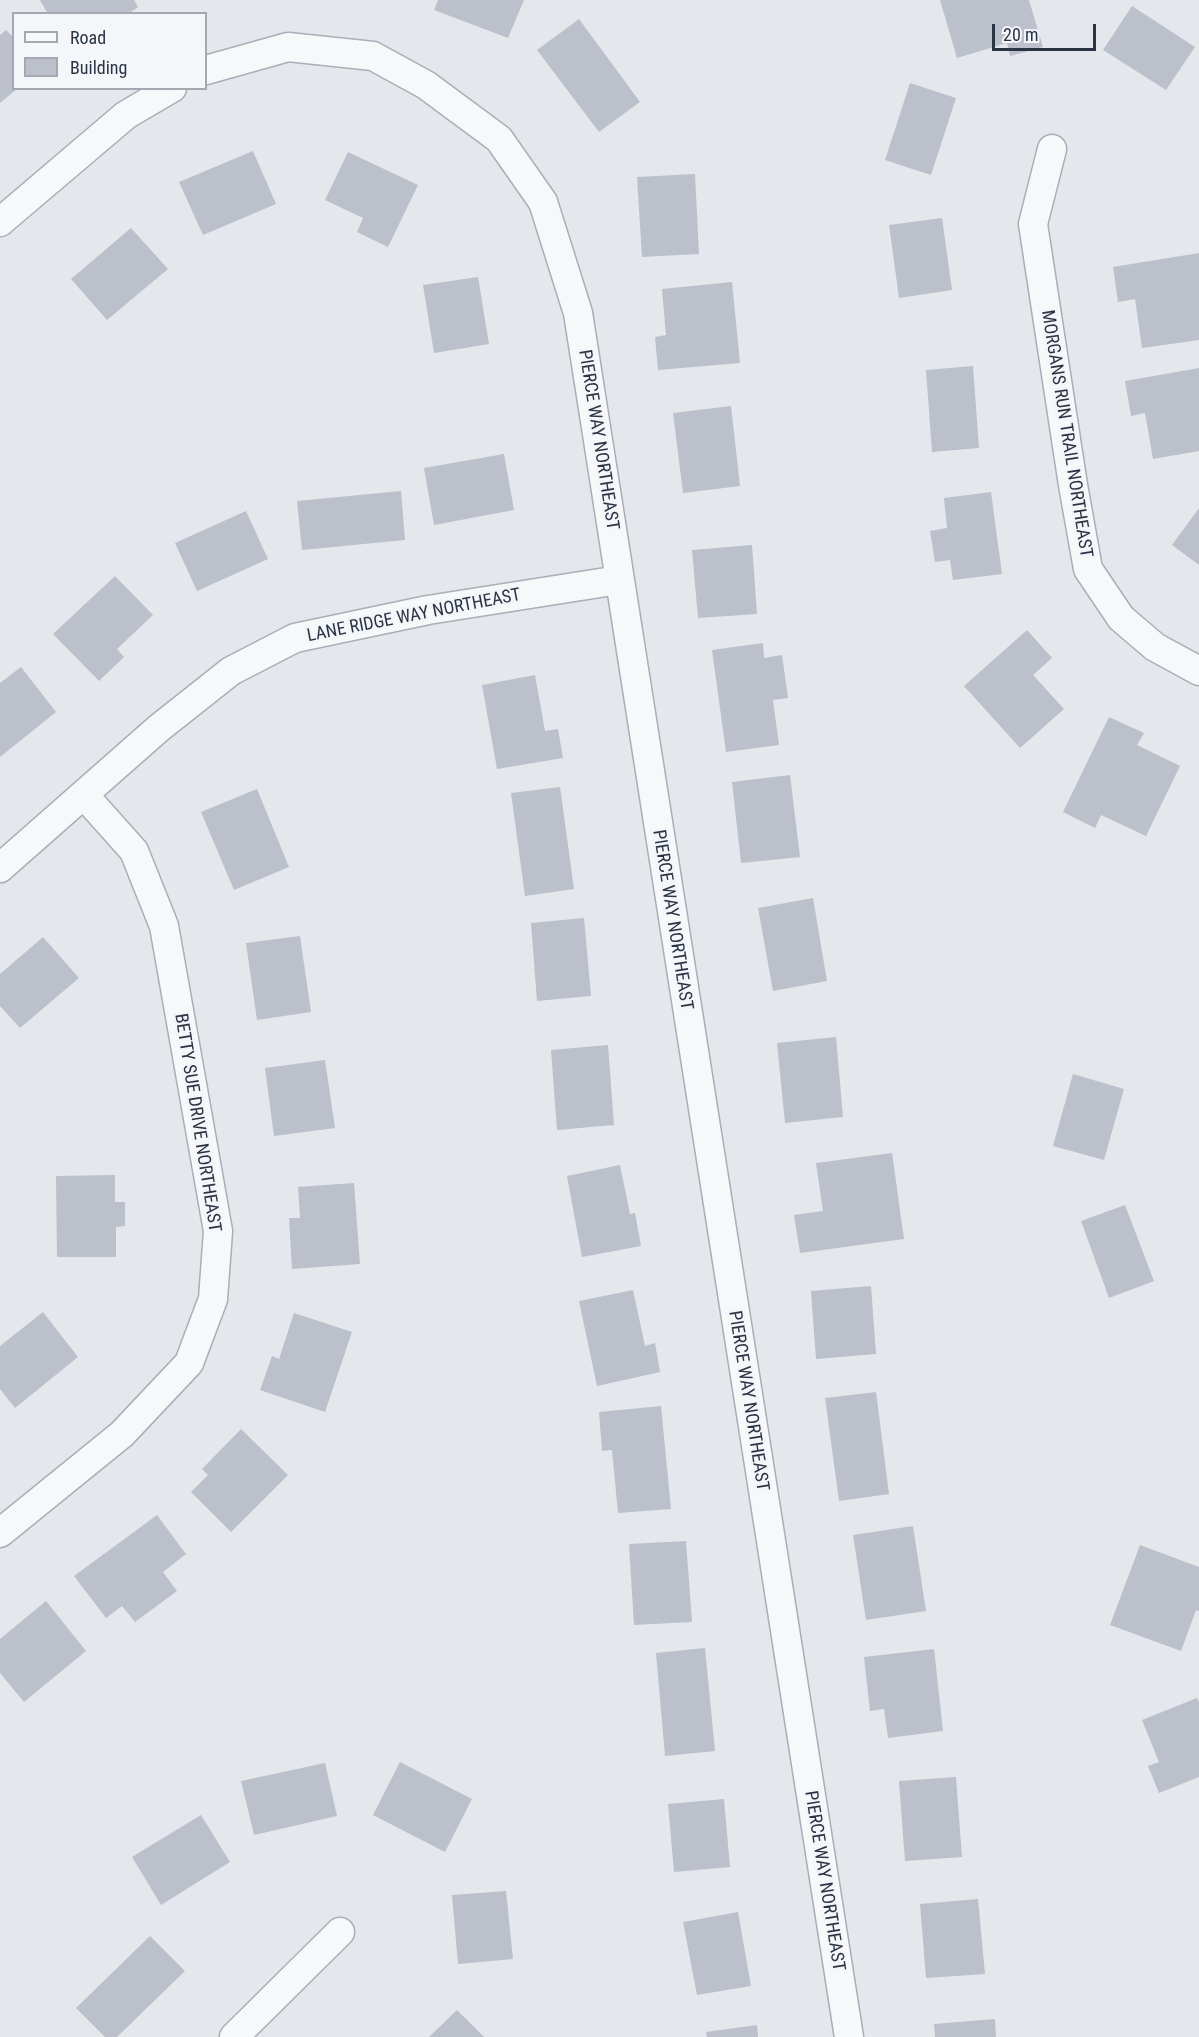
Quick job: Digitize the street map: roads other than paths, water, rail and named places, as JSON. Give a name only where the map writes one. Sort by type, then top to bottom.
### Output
[{"type":"street","name":"PIERCE WAY NORTHEAST","points":[[207,70],[288,47],[373,56],[426,85],[499,139],[543,202],[578,313],[849,2037]]},
{"type":"street","points":[[0,222],[126,115],[169,90]]},
{"type":"street","name":"MORGANS RUN TRAIL NORTHEAST","points":[[1052,149],[1033,224],[1072,485],[1088,569],[1121,618],[1155,647],[1199,671]]},
{"type":"street","name":"LANE RIDGE WAY NORTHEAST","points":[[0,868],[159,728],[231,671],[295,638],[428,610],[619,580]]},
{"type":"street","name":"BETTY SUE DRIVE NORTHEAST","points":[[0,1533],[122,1434],[189,1363],[213,1299],[218,1231],[164,926],[134,851],[84,795]]},
{"type":"street","points":[[234,2037],[340,1932]]}]
